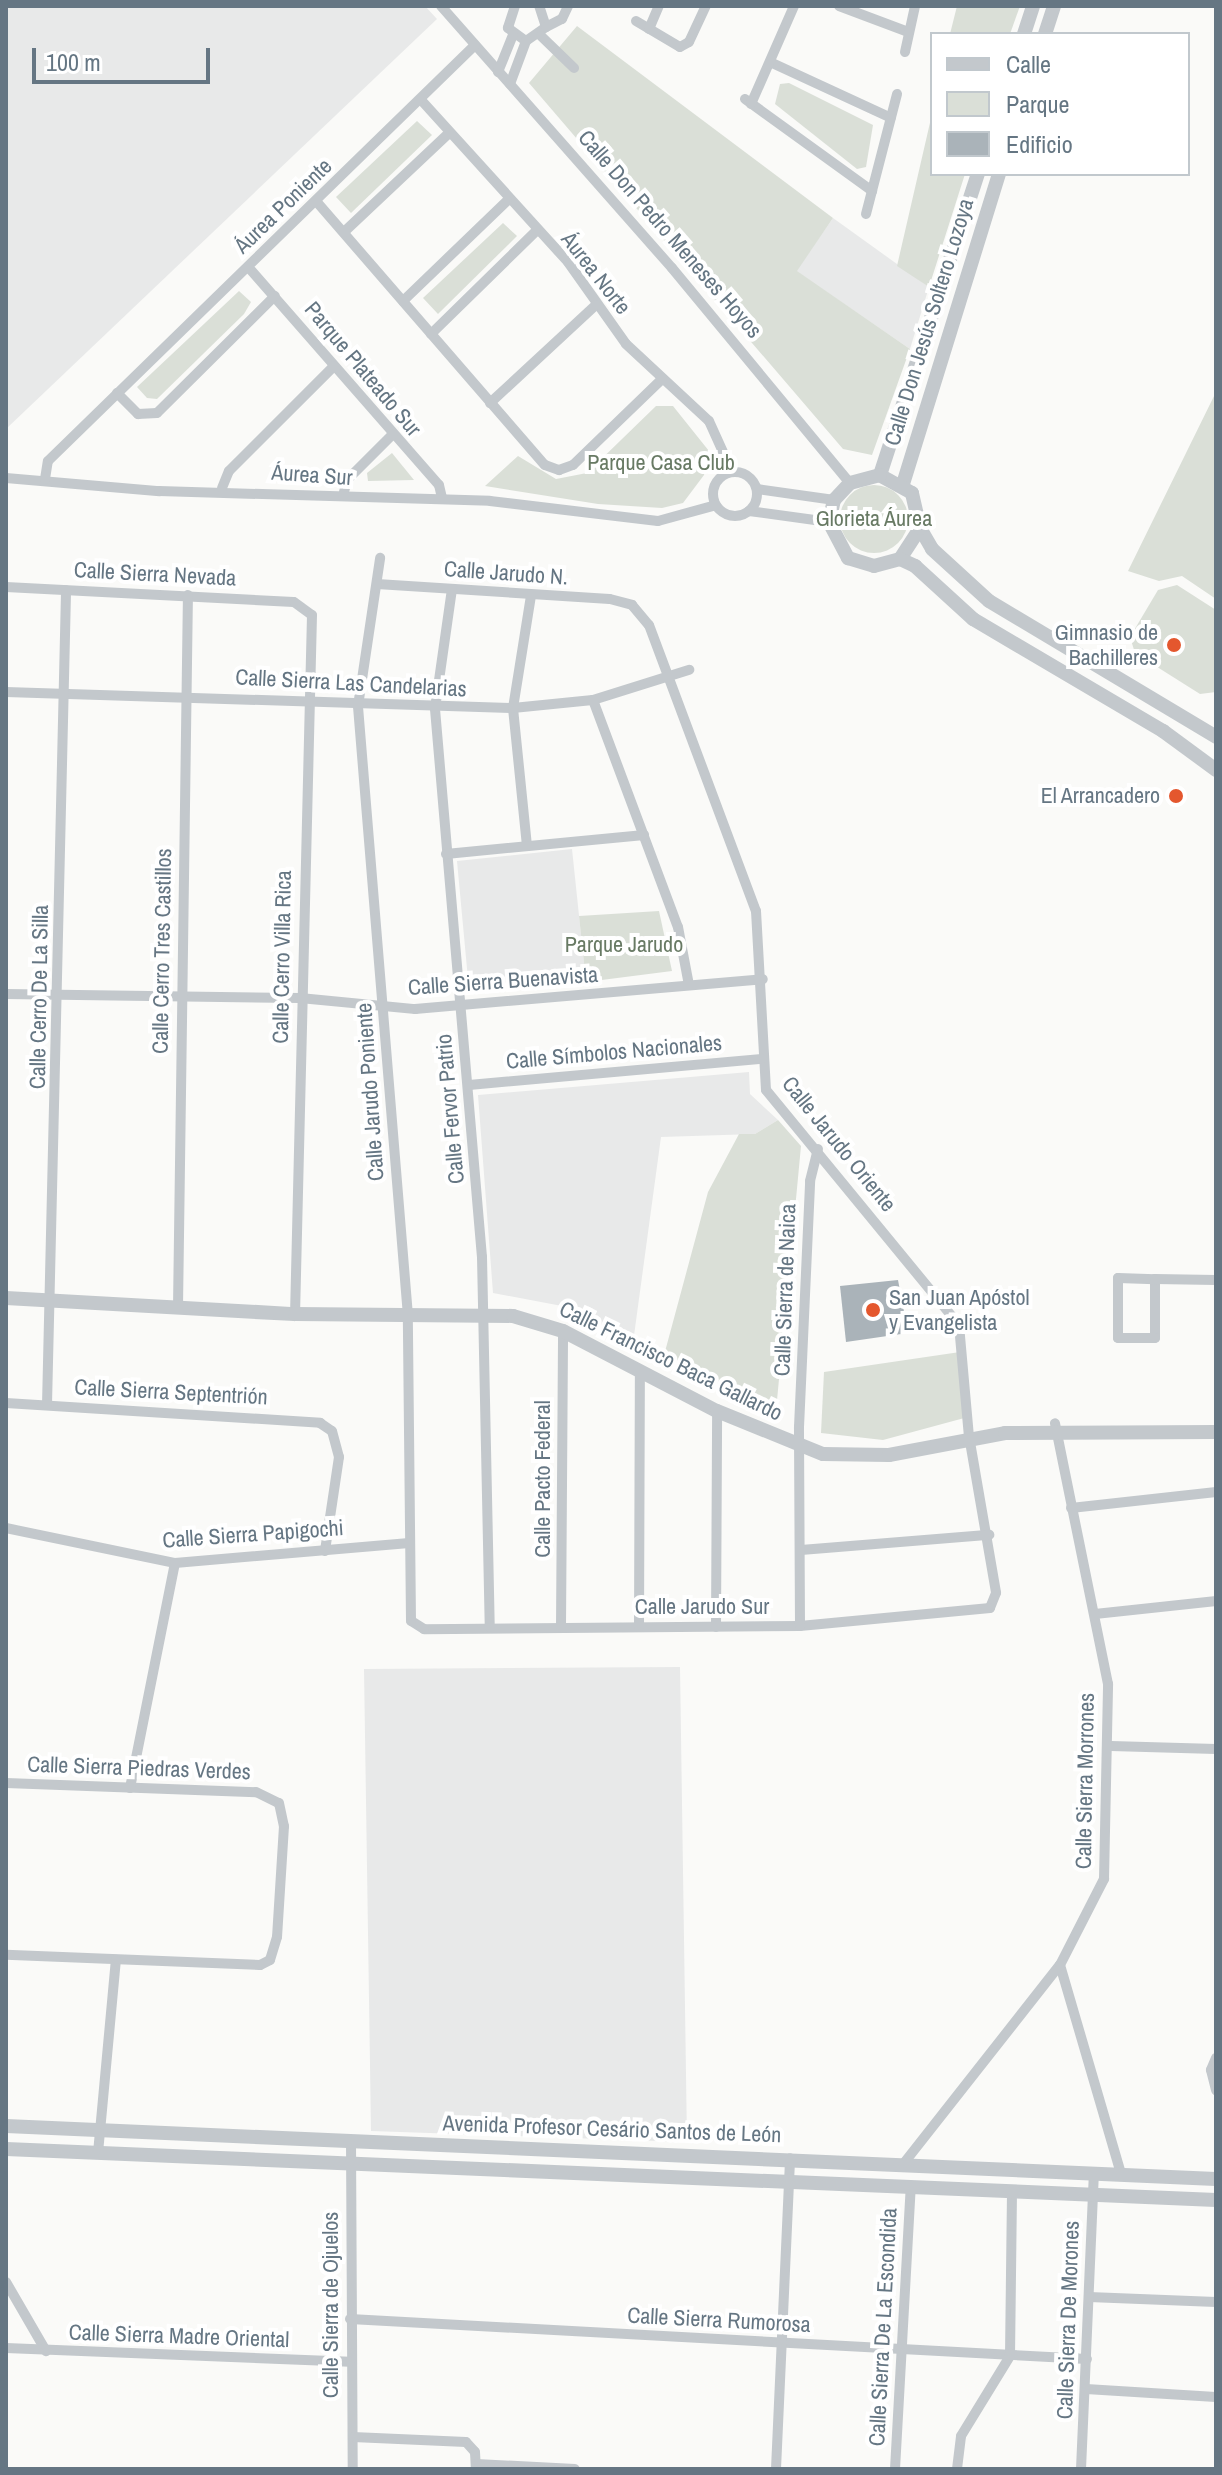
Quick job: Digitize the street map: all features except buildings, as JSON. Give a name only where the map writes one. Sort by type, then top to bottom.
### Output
[{"type":"street","name":"Calle Don Pedro Meneses Hoyos","points":[[441,6],[850,483]]},
{"type":"street","points":[[515,6],[507,20],[513,35],[526,41]]},
{"type":"street","points":[[539,6],[544,32],[574,68]]},
{"type":"street","points":[[510,84],[526,41],[562,19],[568,6]]},
{"type":"street","points":[[649,29],[659,6]]},
{"type":"street","points":[[636,21],[685,45],[706,6]]},
{"type":"street","points":[[794,6],[770,62],[748,102],[872,191]]},
{"type":"street","points":[[839,6],[908,32]]},
{"type":"street","points":[[905,52],[915,6]]},
{"type":"street","points":[[1025,32],[1033,6]]},
{"type":"street","points":[[1046,32],[1054,6]]},
{"type":"street","points":[[498,72],[513,35]]},
{"type":"street","name":"Áurea Poniente","points":[[45,479],[48,461],[422,101],[475,45]]},
{"type":"street","points":[[770,62],[891,118]]},
{"type":"street","points":[[866,214],[897,94]]},
{"type":"street","name":"Áurea Norte","points":[[422,101],[662,379],[709,421],[732,472]]},
{"type":"street","points":[[344,232],[449,133]]},
{"type":"street","name":"Calle Don Jesús Soltero Lozoya","points":[[880,475],[977,176]]},
{"type":"street","name":"Calle Don Jesús Soltero Lozoya","points":[[903,484],[998,176]]},
{"type":"street","points":[[316,201],[545,465],[559,470],[573,465],[662,379]]},
{"type":"street","points":[[403,301],[507,201]]},
{"type":"street","points":[[431,334],[536,231]]},
{"type":"street","name":"Parque Plateado Sur","points":[[249,268],[392,435],[439,485],[442,498]]},
{"type":"street","points":[[117,393],[138,414],[157,413],[275,296]]},
{"type":"street","points":[[490,403],[596,305]]},
{"type":"street","points":[[222,488],[229,471],[334,366]]},
{"type":"street","points":[[343,496],[347,480],[392,435]]},
{"type":"street","points":[[829,522],[749,511],[731,516],[716,505],[715,484],[732,472],[748,475],[757,489],[834,500]]},
{"type":"street","points":[[1216,737],[989,601],[932,549],[920,528],[918,504],[903,484],[880,475],[850,483],[834,500],[829,522],[838,548],[861,564],[900,559],[973,619],[1163,731],[1216,770]]},
{"type":"street","name":"Áurea Sur","points":[[6,478],[147,490],[222,488],[343,496],[442,498],[615,519],[658,521],[716,505]]},
{"type":"street","points":[[749,511],[757,489]]},
{"type":"street","points":[[801,516],[804,496]]},
{"type":"street","points":[[900,559],[920,528]]},
{"type":"street","name":"Calle Jarudo Poniente","points":[[380,558],[358,706],[408,1316],[409,1543],[413,1625]]},
{"type":"street","name":"Calle Jarudo N.","points":[[377,584],[632,605]]},
{"type":"street","name":"Calle Sierra Nevada","points":[[6,587],[188,595],[302,604]]},
{"type":"street","name":"Calle Fervor Patrio","points":[[452,589],[435,709],[469,1085],[484,1314],[490,1627]]},
{"type":"street","name":"Calle Cerro De La Silla","points":[[47,1405],[67,692],[66,590]]},
{"type":"street","name":"Calle Cerro Tres Castillos","points":[[178,1307],[188,595]]},
{"type":"street","points":[[527,846],[513,708],[531,595]]},
{"type":"street","name":"Calle Cerro Villa Rica","points":[[295,1314],[300,998],[312,615],[302,604]]},
{"type":"street","name":"Calle Jarudo Oriente","points":[[632,605],[649,625],[756,911],[763,979],[762,1059],[766,1090],[818,1149],[959,1325],[969,1436],[989,1535],[996,1593],[990,1608]]},
{"type":"street","name":"Calle Sierra Las Candelarias","points":[[6,692],[188,695],[435,709],[513,708],[593,700],[689,670]]},
{"type":"street","points":[[593,700],[678,927],[689,985]]},
{"type":"street","points":[[446,854],[644,835]]},
{"type":"street","name":"Calle Sierra Buenavista","points":[[6,994],[300,998],[384,1009],[461,1006],[763,979]]},
{"type":"street","name":"Calle Símbolos Nacionales","points":[[469,1085],[762,1059]]},
{"type":"street","name":"Calle Sierra de Naica","points":[[800,1626],[799,1446],[810,1181],[818,1149]]},
{"type":"street","points":[[1155,1279],[1155,1338],[1118,1338],[1118,1278],[1216,1280]]},
{"type":"street","name":"Calle Francisco Baca Gallardo","points":[[6,1298],[295,1314],[484,1314],[563,1331],[717,1411],[799,1446],[868,1457],[969,1436],[1056,1428],[1216,1432]]},
{"type":"street","name":"Calle Pacto Federal","points":[[561,1627],[563,1331]]},
{"type":"street","points":[[639,1627],[640,1370]]},
{"type":"street","name":"Calle Sierra Septentrión","points":[[6,1403],[305,1420],[332,1431],[338,1482],[325,1551]]},
{"type":"street","points":[[716,1627],[717,1411]]},
{"type":"street","name":"Calle Sierra Morrones","points":[[904,2163],[1060,1965],[1104,1879],[1111,1746],[1095,1614],[1056,1428]]},
{"type":"street","points":[[1071,1508],[1216,1492]]},
{"type":"street","name":"Calle Sierra Papigochi","points":[[6,1530],[175,1563],[409,1543]]},
{"type":"street","points":[[801,1550],[989,1535]]},
{"type":"street","points":[[130,1788],[175,1563]]},
{"type":"street","points":[[1095,1614],[1216,1601]]},
{"type":"street","name":"Calle Jarudo Sur","points":[[413,1625],[800,1626],[990,1608]]},
{"type":"street","points":[[1111,1746],[1216,1749]]},
{"type":"street","name":"Calle Sierra Piedras Verdes","points":[[6,1783],[270,1795],[282,1811],[284,1826],[270,1960],[248,1967],[116,1960]]},
{"type":"street","points":[[6,1955],[116,1960],[98,2153]]},
{"type":"street","points":[[1060,1965],[1121,2174]]},
{"type":"street","points":[[1216,2058],[1211,2070],[1216,2090]]},
{"type":"street","name":"Avenida Profesor Cesário Santos de León","points":[[6,2126],[1216,2179]]},
{"type":"street","name":"Calle Sierra de Ojuelos","points":[[351,2141],[353,2469]]},
{"type":"street","name":"Avenida Profesor Cesário Santos de León","points":[[6,2149],[1216,2200]]},
{"type":"street","points":[[776,2469],[790,2158]]},
{"type":"street","name":"Calle Sierra De Morones","points":[[1081,2469],[1094,2173]]},
{"type":"street","name":"Calle Sierra De La Escondida","points":[[895,2469],[911,2186]]},
{"type":"street","points":[[957,2469],[961,2436],[1010,2356],[1012,2192]]},
{"type":"street","points":[[6,2282],[46,2351]]},
{"type":"street","points":[[1089,2297],[1216,2302]]},
{"type":"street","name":"Calle Sierra Rumorosa","points":[[350,2319],[1087,2359]]},
{"type":"street","name":"Calle Sierra Madre Oriental","points":[[6,2348],[350,2362]]},
{"type":"street","points":[[1086,2389],[1216,2397]]},
{"type":"street","points":[[353,2437],[466,2442],[476,2466],[575,2469]]},
{"type":"shaded area","points":[[6,6],[425,6],[437,19],[6,429]]},
{"type":"shaded area","points":[[833,218],[929,287],[910,349],[796,271]]},
{"type":"shaded area","points":[[572,849],[586,982],[469,990],[457,861]]},
{"type":"shaded area","points":[[749,1072],[750,1094],[778,1120],[755,1134],[661,1137],[633,1343],[562,1306],[493,1293],[478,1095]]},
{"type":"shaded area","points":[[680,1667],[687,2142],[371,2131],[364,1669]]},
{"type":"green space","points":[[957,6],[1020,6],[1011,32],[950,32]]},
{"type":"green space","points":[[577,26],[833,218],[797,271],[910,349],[872,455],[843,449],[529,83]]},
{"type":"green space","points":[[789,83],[873,125],[866,167],[857,169],[775,104],[780,84]]},
{"type":"green space","points":[[417,121],[432,135],[351,213],[336,197]]},
{"type":"green space","points":[[930,123],[930,176],[964,176],[929,287],[897,266]]},
{"type":"green space","points":[[503,223],[517,236],[438,314],[423,298]]},
{"type":"green space","points":[[239,291],[251,302],[244,314],[157,399],[147,398],[137,387]]},
{"type":"green space","points":[[1216,392],[1216,599],[1182,576],[1159,581],[1128,571]]},
{"type":"green space","name":"Parque Casa Club","points":[[656,406],[673,406],[709,451],[704,475],[683,503],[662,508],[598,504],[485,486],[518,456],[556,479],[587,473]]},
{"type":"green space","points":[[392,453],[414,480],[368,481],[367,473]]},
{"type":"green space","name":"Glorieta Áurea","points":[[867,485],[881,485],[893,490],[903,500],[908,519],[903,538],[893,548],[881,553],[867,553],[855,548],[845,538],[840,526],[840,512],[845,500],[855,490]]},
{"type":"green space","name":"Gimnasio de Bachilleres","points":[[1177,585],[1216,610],[1216,692],[1200,694],[1135,653],[1130,637],[1158,590]]},
{"type":"green space","name":"Parque Jarudo","points":[[659,911],[672,971],[586,982],[579,916]]},
{"type":"green space","points":[[778,1120],[801,1146],[776,1411],[663,1359],[708,1192],[739,1134],[755,1134]]},
{"type":"green space","points":[[960,1352],[968,1417],[883,1440],[821,1433],[824,1372]]},
{"type":"place","name":"Gimnasio de Bachilleres","points":[[1174,645]]},
{"type":"place","name":"El Arrancadero","points":[[1176,796]]},
{"type":"place","name":"San Juan Apóstol y Evangelista","points":[[873,1310]]}]
